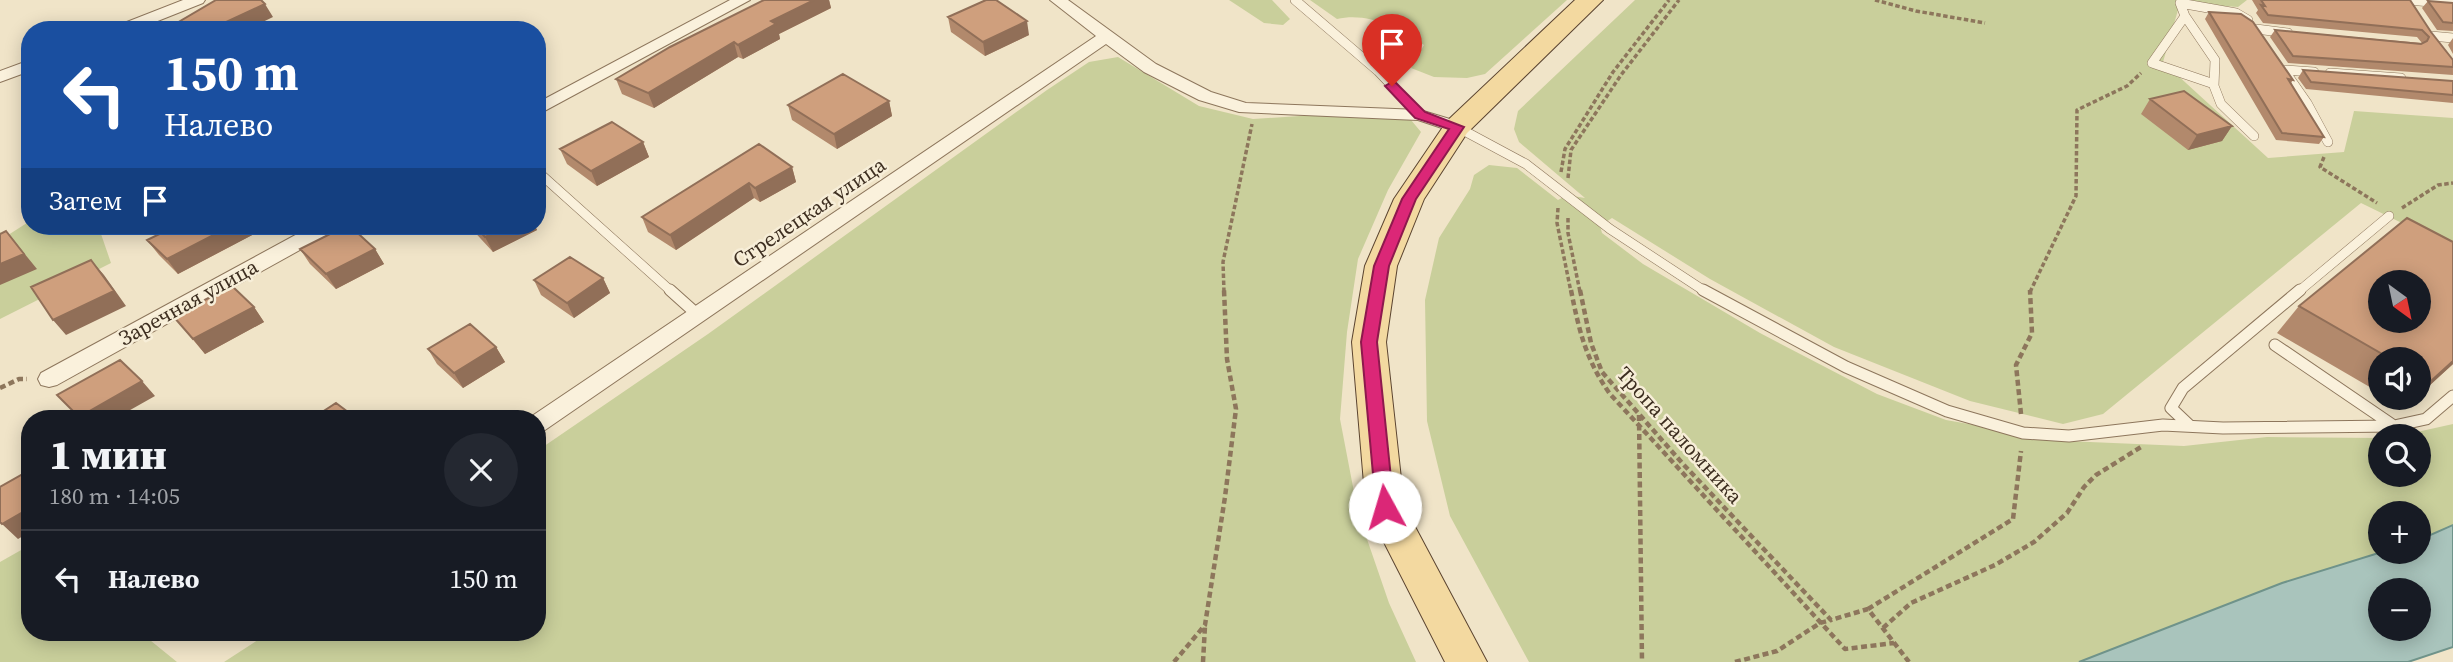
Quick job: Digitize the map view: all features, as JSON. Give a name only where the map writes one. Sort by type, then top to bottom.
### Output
[{"type":"main road","points":[[1466,662],[1385,507],[1369,342],[1381,266],[1409,199],[1457,127],[1590,0]]},
{"type":"street","points":[[143,21],[197,0]]},
{"type":"street","points":[[546,105],[742,0]]},
{"type":"street","points":[[1058,0],[1150,68],[1194,90],[1245,108],[1420,115],[1457,127]]},
{"type":"street","name":"Стрелецкая улица","points":[[546,418],[1105,37]]},
{"type":"street","points":[[0,77],[21,69]]},
{"type":"street","name":"Заречная улица","points":[[49,379],[311,235]]},
{"type":"lane","points":[[1294,0],[1378,71],[1420,115]]},
{"type":"lane","points":[[2409,2],[2453,4]]},
{"type":"lane","points":[[2254,136],[2216,99],[2215,60],[2185,16],[2180,3],[2236,13],[2253,24],[2264,44]]},
{"type":"lane","points":[[2185,16],[2152,63],[2214,84]]},
{"type":"lane","points":[[2425,26],[2440,48]]},
{"type":"lane","points":[[2256,29],[2304,34]]},
{"type":"lane","points":[[2431,36],[2453,38]]},
{"type":"lane","points":[[2278,61],[2307,103],[2328,142]]},
{"type":"lane","points":[[2284,70],[2416,80]]},
{"type":"lane","points":[[1457,127],[1526,164],[1610,229],[1677,276],[1846,367],[1935,406],[2022,433],[2069,436],[2163,425],[2273,428],[2368,426]]},
{"type":"lane","points":[[546,179],[699,316]]},
{"type":"lane","points":[[2190,426],[2171,408],[2183,388],[2392,215]]},
{"type":"lane","points":[[2275,345],[2391,424]]},
{"type":"lane","points":[[2403,424],[2426,419],[2453,396]]},
{"type":"path","points":[[1669,0],[1613,72],[1565,149],[1558,223],[1579,332],[1592,369],[1639,427],[1846,649],[1894,643]]},
{"type":"path","name":"Тропа паломника","points":[[1679,0],[1621,75],[1571,150],[1563,191],[1568,233],[1591,342],[1602,372],[1831,620]]},
{"type":"path","points":[[1875,0],[1916,11],[1984,23]]},
{"type":"path","points":[[1735,662],[1777,650],[1820,622],[1868,609],[2013,519],[2022,433],[2017,365],[2032,333],[2030,290],[2077,196],[2077,110],[2127,86],[2152,63]]},
{"type":"path","points":[[1203,662],[1205,625],[1237,409],[1227,359],[1223,262],[1253,119],[1245,108]]},
{"type":"path","points":[[2328,142],[2320,167],[2392,215],[2438,185],[2453,183]]},
{"type":"path","points":[[0,388],[19,379],[49,379]]},
{"type":"path","points":[[1639,414],[1642,662]]},
{"type":"path","points":[[1883,628],[1893,616],[1916,598],[1994,565],[2023,548],[2053,527],[2073,506],[2085,486],[2105,469],[2150,443]]},
{"type":"path","points":[[1868,609],[1909,662]]},
{"type":"path","points":[[1174,662],[1205,625]]},
{"type":"green space","points":[[1229,0],[1272,0],[1290,19],[1283,25],[1264,23]]},
{"type":"green space","points":[[1310,0],[1567,0],[1485,74],[1467,78],[1434,77],[1411,68],[1424,45],[1382,23],[1349,17],[1337,19]]},
{"type":"green space","points":[[1635,0],[2247,0],[2238,7],[2180,3],[2163,62],[2268,158],[2344,152],[2354,111],[2453,118],[2453,248],[2361,203],[2103,414],[2063,424],[1970,401],[1834,347],[1710,279],[1612,218],[1600,226],[1602,233],[1643,264],[1760,333],[1877,394],[1946,420],[2066,441],[2184,446],[2267,437],[2368,438],[2368,487],[2431,487],[2431,429],[2453,424],[2453,525],[2431,535],[2431,501],[2368,501],[2368,556],[2282,583],[2079,662],[1529,662],[1450,516],[1427,421],[1425,300],[1439,238],[1470,189],[1474,175],[1489,165],[1517,168],[1558,200],[1567,195],[1585,198],[1519,142],[1514,129],[1518,111]]},
{"type":"green space","points":[[1118,57],[1199,106],[1253,119],[1374,111],[1406,114],[1421,132],[1388,190],[1358,259],[1347,332],[1340,419],[1358,513],[1389,603],[1416,662],[224,662],[256,641],[546,641],[546,445],[708,334],[1089,62]]},
{"type":"green space","points":[[21,227],[21,235],[101,235],[111,263],[0,319],[0,232],[5,237]]},
{"type":"green space","points":[[21,550],[21,641],[151,641],[177,662],[0,662],[0,562]]},
{"type":"water","points":[[2453,525],[2453,647],[2408,662],[2079,662],[2282,583],[2368,556],[2368,564],[2431,564],[2431,535]]},
{"type":"building","points":[[216,0],[261,0],[265,4],[228,21],[180,21]]},
{"type":"building","points":[[764,0],[814,0],[771,21],[776,24],[738,45],[734,42],[648,93],[616,79],[670,47]]},
{"type":"building","points":[[986,0],[996,0],[1027,21],[983,42],[948,17]]},
{"type":"building","points":[[2261,0],[2410,0],[2453,60],[2453,67],[2293,56],[2275,30],[2421,44],[2429,37],[2422,30],[2268,15],[2261,5],[2265,6]]},
{"type":"building","points":[[2428,1],[2453,3],[2453,23],[2443,22]]},
{"type":"building","points":[[2209,12],[2241,14],[2253,22],[2293,80],[2288,79],[2324,137],[2282,133]]},
{"type":"building","points":[[2303,70],[2453,81],[2453,95],[2311,82]]},
{"type":"building","points":[[843,74],[889,101],[834,134],[788,105]]},
{"type":"building","points":[[2184,91],[2232,126],[2197,135],[2150,99]]},
{"type":"building","points":[[612,122],[643,142],[591,171],[560,149]]},
{"type":"building","points":[[759,144],[792,167],[755,188],[749,183],[670,235],[642,217]]},
{"type":"building","points":[[2407,218],[2453,242],[2453,361],[2431,381],[2431,347],[2370,347],[2299,306]]},
{"type":"building","points":[[6,231],[24,254],[0,264],[0,234]]},
{"type":"building","points":[[157,235],[214,235],[167,259],[147,240]]},
{"type":"building","points":[[328,235],[360,235],[375,249],[326,274],[300,249]]},
{"type":"building","points":[[570,257],[603,278],[567,303],[534,280]]},
{"type":"building","points":[[91,260],[114,291],[53,320],[31,287]]},
{"type":"building","points":[[232,286],[254,307],[193,339],[173,316]]},
{"type":"building","points":[[470,324],[496,347],[454,373],[428,349]]},
{"type":"building","points":[[120,360],[142,381],[91,410],[72,410],[57,395]]},
{"type":"building","points":[[336,403],[345,410],[325,410]]},
{"type":"building","points":[[21,475],[21,513],[2,524],[0,522],[0,487]]},
{"type":"route","points":[[1385,507],[1369,342],[1381,266],[1409,199],[1457,127],[1420,115],[1392,86]]}]
